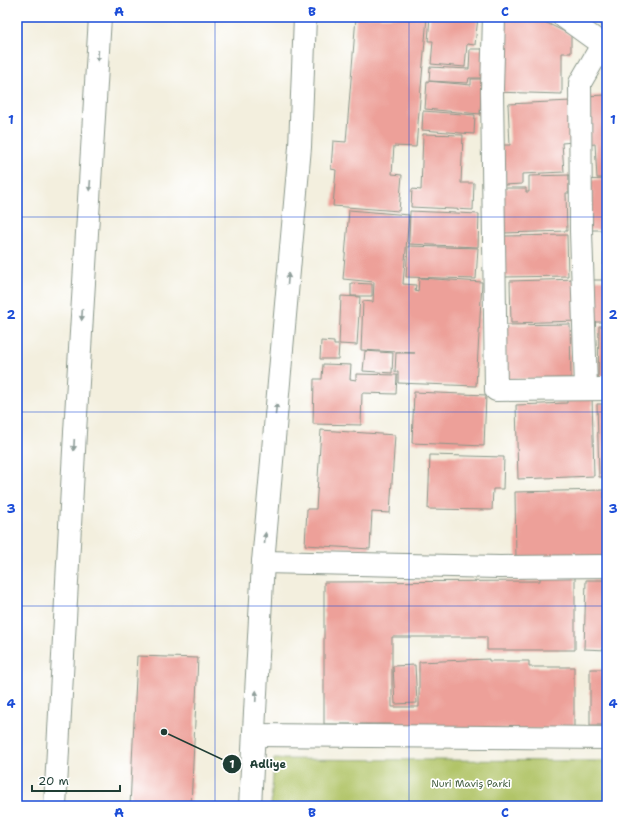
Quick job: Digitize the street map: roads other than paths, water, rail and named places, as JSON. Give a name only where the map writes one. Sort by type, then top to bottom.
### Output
[{"type":"street","points":[[55,806],[75,432],[100,17]]},
{"type":"street","points":[[250,806],[255,735],[263,562],[300,147],[305,17]]},
{"type":"street","points":[[494,17],[492,89],[496,390],[597,388],[581,231],[580,83],[605,46],[564,17]]},
{"type":"street","points":[[263,562],[500,567],[607,566]]},
{"type":"street","points":[[255,735],[607,738]]},
{"type":"place","name":"Adliye","points":[[164,732]]},
{"type":"park label","name":"Nuri Maviş Parki","points":[[471,783]]}]
